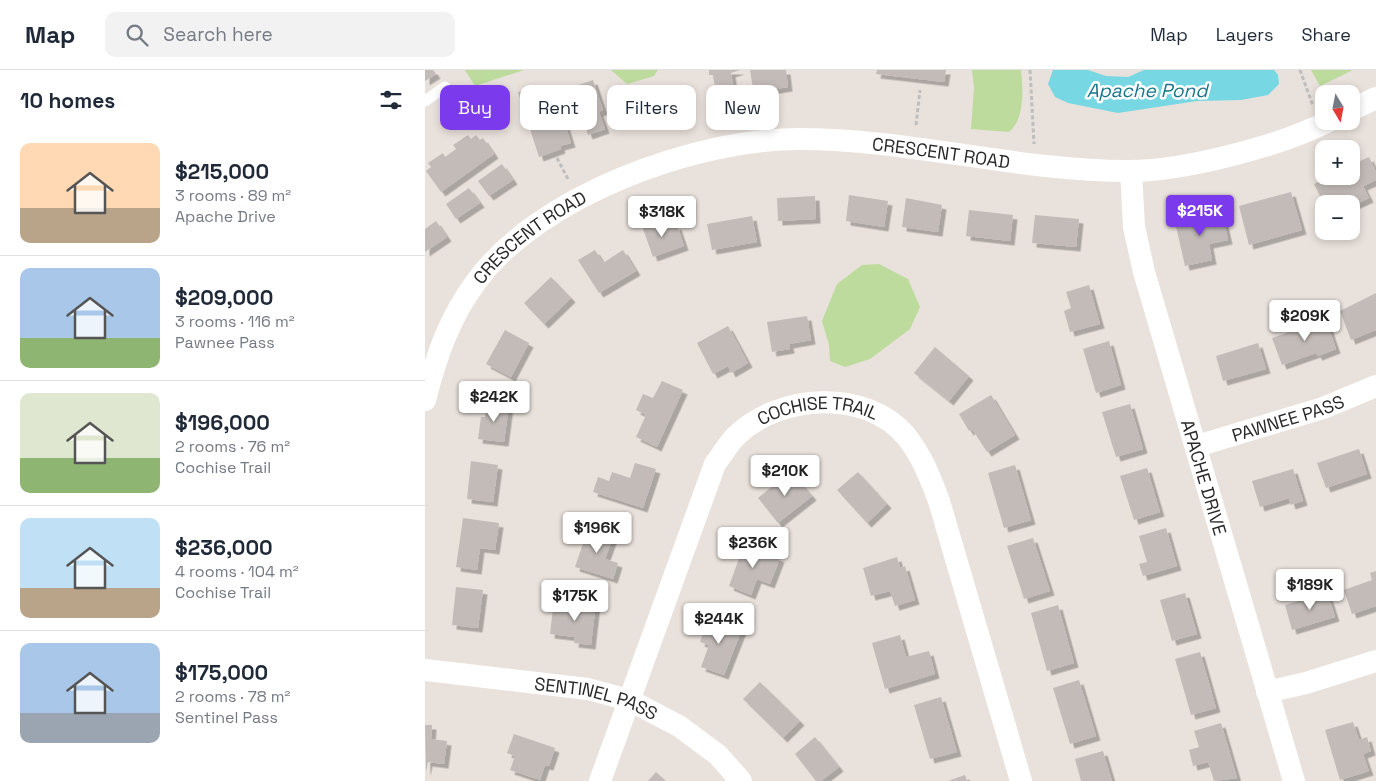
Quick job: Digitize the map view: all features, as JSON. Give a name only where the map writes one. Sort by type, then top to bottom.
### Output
[{"type":"street","points":[[1360,106],[1376,98]]},
{"type":"street","name":"CRESCENT ROAD","points":[[425,400],[439,350],[453,317],[477,281],[510,245],[538,224],[579,199],[649,168],[729,146],[780,140],[853,141],[1032,164],[1131,171],[1219,158],[1259,147],[1315,127]]},
{"type":"street","name":"APACHE DRIVE","points":[[1131,171],[1134,227],[1144,272],[1197,446],[1267,692],[1295,781]]},
{"type":"street","name":"PAWNEE PASS","points":[[1197,446],[1323,408],[1376,386]]},
{"type":"street","name":"COCHISE TRAIL","points":[[600,781],[715,464],[736,436],[762,418],[794,405],[823,401],[855,406],[881,416],[905,435],[926,465],[939,501],[1021,781]]},
{"type":"street","points":[[1267,692],[1306,683],[1376,660]]},
{"type":"street","name":"SENTINEL PASS","points":[[425,670],[588,689],[629,700],[679,726],[719,755],[741,781]]},
{"type":"lane","points":[[425,101],[440,90]]},
{"type":"path","points":[[1030,70],[1035,139],[1032,164]]},
{"type":"path","points":[[1300,70],[1315,101]]},
{"type":"path","points":[[916,125],[920,90]]},
{"type":"path","points":[[778,130],[780,140]]},
{"type":"path","points":[[557,158],[579,199]]},
{"type":"green space","points":[[465,70],[524,70],[478,85],[474,85]]},
{"type":"green space","points":[[611,70],[658,70],[654,76],[627,84]]},
{"type":"green space","points":[[972,70],[1021,70],[1022,103],[1018,120],[1009,132],[971,129],[974,88]]},
{"type":"green space","points":[[1311,70],[1353,70],[1322,85],[1319,85]]},
{"type":"green space","points":[[879,264],[908,279],[920,307],[910,329],[870,359],[845,367],[830,361],[829,345],[822,321],[837,284],[862,265]]},
{"type":"water","name":"Apache Pond","points":[[1053,70],[1088,70],[1106,76],[1128,77],[1144,70],[1274,70],[1278,75],[1279,84],[1268,95],[1241,100],[1197,101],[1118,113],[1068,103],[1055,97],[1048,84]]},
{"type":"building","points":[[425,70],[433,70],[436,74],[425,81]]},
{"type":"building","points":[[709,70],[740,70],[731,73],[733,85],[715,85],[713,75],[709,75]]},
{"type":"building","points":[[750,70],[786,70],[788,87],[779,88],[779,85],[752,85]]},
{"type":"building","points":[[877,70],[946,70],[944,82],[876,74]]},
{"type":"building","points":[[593,80],[595,85],[578,85]]},
{"type":"building","points":[[597,92],[603,110],[599,112],[605,129],[588,135],[586,130],[597,130]]},
{"type":"building","points":[[530,130],[567,130],[571,143],[560,146],[561,149],[539,157]]},
{"type":"building","points":[[468,135],[471,139],[476,135],[480,140],[483,138],[494,154],[441,192],[426,171],[431,167],[428,163],[443,153],[445,157],[456,149],[453,145]]},
{"type":"building","points":[[1369,157],[1376,172],[1376,180],[1363,186],[1369,198],[1360,202],[1360,195],[1320,195],[1314,184],[1315,183],[1315,185],[1360,185],[1360,161]]},
{"type":"building","points":[[502,164],[513,180],[489,196],[478,181]]},
{"type":"building","points":[[469,188],[480,203],[456,219],[446,204]]},
{"type":"building","points":[[1291,192],[1302,230],[1249,245],[1239,206]]},
{"type":"building","points":[[849,195],[888,201],[884,227],[846,221]]},
{"type":"building","points":[[815,196],[816,219],[778,221],[777,198]]},
{"type":"building","points":[[906,198],[942,205],[938,232],[902,227]]},
{"type":"building","points":[[969,210],[1013,215],[1010,241],[966,236]]},
{"type":"building","points":[[1222,213],[1228,240],[1209,244],[1212,260],[1185,266],[1175,222]]},
{"type":"building","points":[[1035,215],[1079,219],[1076,247],[1032,243]]},
{"type":"building","points":[[752,216],[757,242],[712,250],[707,224]]},
{"type":"building","points":[[663,218],[667,229],[677,225],[684,246],[653,257],[642,226]]},
{"type":"building","points":[[436,221],[447,237],[425,252],[425,229]]},
{"type":"building","points":[[595,250],[603,263],[623,250],[636,271],[599,293],[578,260]]},
{"type":"building","points":[[551,277],[571,298],[544,324],[524,303]]},
{"type":"building","points":[[1089,285],[1100,324],[1070,332],[1064,311],[1071,308],[1066,292]]},
{"type":"building","points":[[1376,293],[1376,330],[1351,340],[1340,311]]},
{"type":"building","points":[[807,316],[811,340],[789,344],[790,349],[772,352],[767,322]]},
{"type":"building","points":[[1326,319],[1336,349],[1318,356],[1316,353],[1282,365],[1272,338]]},
{"type":"building","points":[[728,326],[748,363],[731,373],[728,366],[713,374],[697,343]]},
{"type":"building","points":[[505,330],[529,343],[511,377],[486,364]]},
{"type":"building","points":[[1109,341],[1121,385],[1096,393],[1083,349]]},
{"type":"building","points":[[1258,343],[1266,369],[1223,381],[1216,356]]},
{"type":"building","points":[[935,347],[969,376],[949,401],[914,373]]},
{"type":"building","points":[[662,381],[683,390],[657,447],[636,437],[646,415],[636,410],[643,394],[653,398]]},
{"type":"building","points":[[991,395],[1015,435],[987,452],[972,429],[969,431],[959,414]]},
{"type":"building","points":[[487,402],[509,405],[504,442],[478,439],[481,417],[485,417]]},
{"type":"building","points":[[1130,404],[1143,449],[1116,457],[1102,412]]},
{"type":"building","points":[[1359,449],[1367,474],[1326,488],[1317,463]]},
{"type":"building","points":[[471,461],[498,465],[493,502],[467,499]]},
{"type":"building","points":[[635,463],[656,469],[643,508],[593,492],[598,477],[609,481],[612,472],[630,478]]},
{"type":"building","points":[[1015,465],[1031,520],[1004,528],[988,473]]},
{"type":"building","points":[[1147,468],[1160,512],[1134,520],[1120,476]]},
{"type":"building","points":[[1293,469],[1303,501],[1291,505],[1289,498],[1260,507],[1252,481]]},
{"type":"building","points":[[791,471],[812,496],[778,523],[758,498]]},
{"type":"building","points":[[858,472],[887,504],[867,523],[837,490]]},
{"type":"building","points":[[463,518],[499,523],[495,550],[480,548],[477,570],[456,567]]},
{"type":"building","points":[[589,526],[614,534],[605,559],[618,563],[613,579],[575,567]]},
{"type":"building","points":[[1166,528],[1177,566],[1143,576],[1139,564],[1147,562],[1139,536]]},
{"type":"building","points":[[1033,538],[1050,591],[1024,599],[1007,546]]},
{"type":"building","points":[[744,545],[780,558],[770,584],[757,579],[751,595],[729,586]]},
{"type":"building","points":[[897,557],[900,568],[905,566],[915,600],[895,606],[890,591],[871,596],[863,568]]},
{"type":"building","points":[[1376,571],[1376,606],[1352,614],[1344,590],[1372,580],[1370,573]]},
{"type":"building","points":[[456,587],[483,590],[478,628],[452,625]]},
{"type":"building","points":[[1327,592],[1335,617],[1292,630],[1285,605]]},
{"type":"building","points":[[1185,593],[1197,634],[1172,641],[1160,600]]},
{"type":"building","points":[[579,600],[596,602],[591,645],[574,643],[575,637],[550,634],[553,608],[577,611]]},
{"type":"building","points":[[1058,605],[1074,663],[1047,671],[1031,613]]},
{"type":"building","points":[[709,617],[742,629],[724,675],[701,667],[709,645],[700,642]]},
{"type":"building","points":[[900,635],[906,657],[929,651],[935,674],[885,689],[872,643]]},
{"type":"building","points":[[1200,652],[1216,708],[1191,715],[1175,659]]},
{"type":"building","points":[[1079,680],[1096,736],[1070,744],[1053,688]]},
{"type":"building","points":[[760,682],[800,721],[783,738],[743,699]]},
{"type":"building","points":[[941,697],[957,752],[930,759],[914,705]]},
{"type":"building","points":[[1353,722],[1359,740],[1367,737],[1371,751],[1363,754],[1369,771],[1340,780],[1325,730]]},
{"type":"building","points":[[1221,723],[1237,778],[1214,781],[1208,762],[1193,766],[1189,750],[1199,747],[1194,731]]},
{"type":"building","points":[[425,725],[432,725],[431,739],[447,741],[444,764],[428,762],[426,772]]},
{"type":"building","points":[[514,734],[555,748],[549,766],[545,765],[540,780],[510,770],[515,756],[507,753]]},
{"type":"building","points":[[815,737],[839,767],[821,781],[816,781],[795,754]]},
{"type":"building","points":[[1103,751],[1112,781],[1081,781],[1075,759]]},
{"type":"building","points":[[656,772],[666,781],[648,781]]},
{"type":"building","points":[[965,775],[967,781],[948,781]]}]
